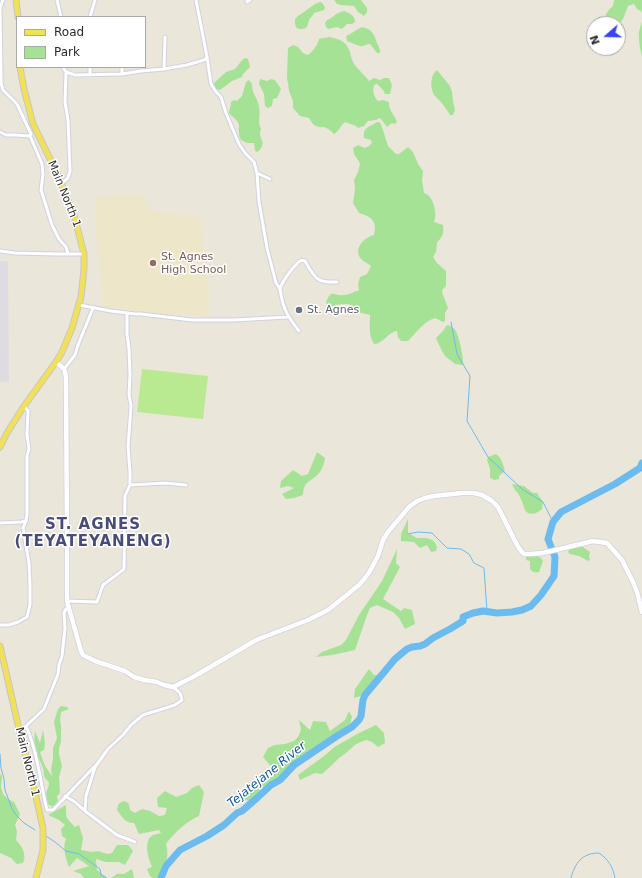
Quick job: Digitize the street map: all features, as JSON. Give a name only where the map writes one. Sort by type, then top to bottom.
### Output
[{"type":"main road","points":[[16,0],[18,16]]},
{"type":"main road","name":"Main North 1","points":[[0,447],[24,406],[62,352],[72,328],[79,305],[84,269],[84,254],[74,215],[33,124],[20,68]]},
{"type":"main road","name":"Main North 1","points":[[0,646],[43,828],[43,850],[36,878]]},
{"type":"street","points":[[3,0],[0,8],[0,79],[3,90],[17,104],[31,134],[30,136],[42,164],[43,174],[41,190],[52,225],[59,239],[66,247],[68,254]]},
{"type":"street","points":[[57,0],[61,16]]},
{"type":"street","points":[[90,16],[95,0]]},
{"type":"street","points":[[196,0],[211,84],[221,97],[239,144],[254,162],[257,173],[259,202],[267,248],[276,283],[280,289],[282,304],[288,317],[299,331]]},
{"type":"street","points":[[247,0],[247,2],[250,0]]},
{"type":"street","points":[[164,69],[165,37]]},
{"type":"street","points":[[66,72],[75,75],[122,74],[187,65],[204,60],[207,57]]},
{"type":"street","points":[[61,184],[68,178],[70,171],[68,120],[65,102],[66,72],[64,68]]},
{"type":"street","points":[[90,68],[90,74]]},
{"type":"street","points":[[122,68],[122,74]]},
{"type":"street","points":[[0,132],[6,135],[30,136]]},
{"type":"street","points":[[257,173],[270,179]]},
{"type":"street","points":[[0,252],[84,254]]},
{"type":"street","points":[[280,289],[290,271],[301,260],[305,261],[320,280],[337,282]]},
{"type":"street","points":[[79,305],[111,312],[192,320],[234,320],[288,317]]},
{"type":"street","points":[[64,369],[75,355],[93,308]]},
{"type":"street","points":[[67,601],[97,602],[103,585],[124,569],[125,496],[130,485],[128,446],[131,405],[129,395],[130,349],[126,323],[127,313]]},
{"type":"street","points":[[26,726],[33,746],[47,810],[53,810],[95,767],[108,749],[131,725],[143,715],[175,705],[182,700],[180,693],[173,687],[134,677],[125,671],[95,661],[83,655],[81,651],[67,601],[66,377],[64,369],[56,362]]},
{"type":"street","points":[[0,625],[9,625],[27,617],[30,604],[29,563],[23,528],[26,521],[28,503],[26,496],[27,456],[29,449],[27,435],[28,411],[24,406]]},
{"type":"street","points":[[130,485],[165,483],[186,485]]},
{"type":"street","points":[[173,687],[195,676],[256,640],[308,620],[328,610],[365,578],[378,556],[383,540],[409,507],[421,499],[434,496],[474,493],[482,495],[492,501],[498,507],[516,545],[524,554],[543,553],[566,546],[593,541],[607,543],[622,560],[637,592],[642,612]]},
{"type":"street","points":[[0,523],[26,521]]},
{"type":"street","points":[[19,730],[23,729],[44,709],[58,674],[62,656],[65,628],[64,613],[68,608]]},
{"type":"street","points":[[85,811],[86,796],[95,767]]},
{"type":"street","points":[[66,796],[117,835],[135,842]]},
{"type":"shaded area","name":"St. Agnes High School","points":[[142,195],[153,212],[176,213],[200,219],[209,288],[209,316],[145,312],[103,306],[96,229],[96,196]]},
{"type":"shaded area","points":[[0,261],[8,262],[9,382],[0,382]]},
{"type":"green space","points":[[334,0],[361,0],[367,8],[367,12],[364,16],[358,12],[354,6],[337,4]]},
{"type":"green space","points":[[614,0],[642,0],[642,14],[634,4],[628,6],[624,16],[606,16],[613,6]]},
{"type":"green space","points":[[321,2],[325,8],[324,10],[314,13],[309,20],[307,27],[304,29],[298,29],[296,27],[295,19],[314,5]]},
{"type":"green space","points":[[344,11],[352,15],[355,22],[352,24],[347,24],[342,29],[337,27],[328,29],[326,27],[325,23],[327,20]]},
{"type":"green space","points":[[642,21],[642,56],[639,31]]},
{"type":"green space","points":[[362,27],[372,32],[380,53],[377,53],[370,44],[362,46],[347,41],[346,36]]},
{"type":"green space","points":[[329,37],[344,43],[350,52],[355,65],[369,81],[374,78],[380,80],[389,78],[392,85],[390,94],[385,94],[377,84],[373,87],[373,92],[378,101],[383,100],[389,102],[390,108],[397,122],[395,124],[392,123],[387,127],[380,118],[368,121],[364,126],[358,128],[345,122],[334,134],[327,128],[316,126],[309,118],[300,116],[293,108],[293,101],[289,91],[287,79],[288,48],[293,45],[308,55],[315,48],[319,39]]},
{"type":"green space","points":[[243,59],[248,59],[250,67],[242,77],[232,81],[220,90],[216,89],[214,83],[226,72],[235,69]]},
{"type":"green space","points":[[437,70],[450,86],[455,110],[453,115],[450,115],[434,95],[431,85],[433,75]]},
{"type":"green space","points":[[260,79],[267,81],[271,79],[275,80],[281,89],[277,98],[273,99],[272,106],[268,108],[265,106],[264,94],[259,84]]},
{"type":"green space","points":[[249,80],[252,84],[258,103],[259,123],[261,129],[260,136],[263,142],[262,147],[256,152],[254,143],[247,143],[241,140],[238,123],[229,113],[231,102],[234,100],[237,101],[242,96],[246,82]]},
{"type":"green space","points":[[377,122],[381,124],[388,146],[396,154],[399,154],[408,147],[413,152],[423,171],[422,180],[424,193],[431,198],[435,209],[434,222],[443,225],[443,235],[437,242],[436,252],[433,257],[446,271],[446,286],[442,290],[448,308],[445,313],[445,321],[443,322],[435,318],[427,322],[408,341],[401,341],[398,337],[397,331],[391,333],[380,342],[374,344],[370,334],[370,315],[357,311],[351,305],[345,304],[328,306],[326,303],[331,294],[346,295],[359,290],[358,284],[360,277],[367,274],[371,266],[362,260],[358,252],[360,245],[366,239],[374,235],[375,226],[370,218],[359,213],[353,203],[355,189],[354,180],[360,164],[354,154],[353,148],[358,145],[365,148],[372,143],[371,140],[364,138],[364,131]]},
{"type":"green space","points":[[448,325],[456,331],[460,343],[463,365],[455,364],[445,356],[436,338]]},
{"type":"green space","points":[[142,369],[208,376],[203,419],[137,412]]},
{"type":"green space","points":[[317,452],[325,458],[320,471],[306,484],[303,495],[286,499],[282,494],[294,488],[288,486],[280,488],[281,481],[293,470],[302,476],[308,474]]},
{"type":"green space","points":[[496,454],[501,460],[505,471],[499,476],[499,479],[495,480],[490,478],[490,469],[487,460],[488,457]]},
{"type":"green space","points":[[512,484],[524,486],[533,493],[537,493],[543,502],[542,509],[534,514],[527,512]]},
{"type":"green space","points":[[408,519],[408,534],[411,534],[417,538],[432,540],[437,547],[436,551],[431,552],[427,545],[420,548],[414,542],[401,541],[401,534]]},
{"type":"green space","points":[[582,546],[590,552],[590,560],[588,561],[568,552],[570,548]]},
{"type":"green space","points":[[397,549],[396,563],[400,567],[383,599],[401,611],[404,608],[412,610],[415,624],[405,629],[399,618],[393,612],[377,605],[370,608],[355,650],[316,657],[322,652],[341,645],[346,640],[359,615],[382,581]]},
{"type":"green space","points":[[526,556],[537,556],[541,558],[543,561],[539,572],[534,572],[530,569],[530,561],[526,560]]},
{"type":"green space","points":[[369,669],[374,675],[382,675],[365,695],[354,698],[355,689]]},
{"type":"green space","points":[[61,706],[69,709],[61,712],[61,742],[59,754],[62,766],[59,777],[60,793],[57,796],[58,801],[53,807],[48,804],[46,792],[49,782],[45,777],[43,767],[36,751],[35,731],[40,743],[43,730],[45,743],[44,750],[40,752],[45,766],[52,776],[51,769],[53,748],[57,738],[54,722],[58,709]]},
{"type":"green space","points":[[349,711],[352,717],[350,725],[297,763],[290,764],[286,773],[280,780],[253,801],[243,800],[248,783],[270,778],[275,771],[263,757],[268,748],[294,741],[298,737],[301,730],[299,720],[310,730],[313,721],[326,722],[330,731],[345,720]]},
{"type":"green space","points":[[376,725],[384,733],[385,743],[378,747],[372,742],[366,740],[356,744],[322,774],[315,773],[300,780],[298,775],[336,746]]},
{"type":"green space","points":[[0,774],[2,776],[1,787],[3,794],[14,802],[20,814],[15,825],[17,831],[16,840],[22,848],[24,854],[23,863],[17,864],[11,858],[0,853]]},
{"type":"green space","points":[[199,785],[204,792],[199,816],[181,828],[166,844],[167,858],[165,866],[158,878],[153,878],[150,876],[147,869],[152,867],[149,860],[147,845],[149,838],[153,835],[161,833],[159,830],[139,834],[134,823],[126,821],[120,815],[117,810],[118,805],[125,801],[129,804],[130,810],[135,813],[142,809],[159,816],[165,815],[167,808],[158,807],[157,798],[165,791],[176,797],[187,793],[192,788]]},
{"type":"green space","points":[[66,805],[66,816],[68,820],[75,827],[79,825],[83,838],[81,850],[92,852],[98,851],[107,854],[112,853],[117,845],[128,845],[133,851],[125,865],[119,862],[106,862],[96,859],[97,870],[107,878],[84,878],[81,874],[73,871],[89,866],[77,858],[69,867],[64,849],[66,839],[62,836],[61,829],[65,825],[59,820],[48,815]]},
{"type":"green space","points":[[132,869],[134,878],[111,878],[117,874],[124,874]]},
{"type":"waterway","points":[[451,322],[457,354],[470,376],[467,421],[488,457],[522,489],[543,502],[553,522]]},
{"type":"waterway","name":"Tejatejane River","points":[[161,878],[166,866],[180,850],[224,825],[271,785],[280,780],[294,765],[352,727],[361,716],[365,695],[395,659],[407,649],[425,644],[463,621],[463,617],[473,613],[483,611],[497,613],[512,612],[531,606],[541,595],[554,576],[555,557],[548,539],[553,522],[561,512],[615,484],[640,468],[642,463]]},
{"type":"waterway","points":[[408,534],[418,532],[432,533],[447,548],[461,549],[469,554],[474,563],[484,568],[487,611]]},
{"type":"waterway","points":[[0,754],[5,790],[12,809],[24,823],[35,830]]},
{"type":"waterway","points":[[46,836],[66,851],[79,854],[100,869],[101,875],[107,878]]},
{"type":"waterway","points":[[571,878],[577,863],[584,857],[593,853],[599,853],[605,858],[610,864],[615,878]]},
{"type":"place","name":"St. Agnes High School","points":[[153,263]]},
{"type":"place","name":"St. Agnes","points":[[299,310]]},
{"type":"district","name":"ST. AGNES (TEYATEYANENG)","points":[[93,534]]}]
